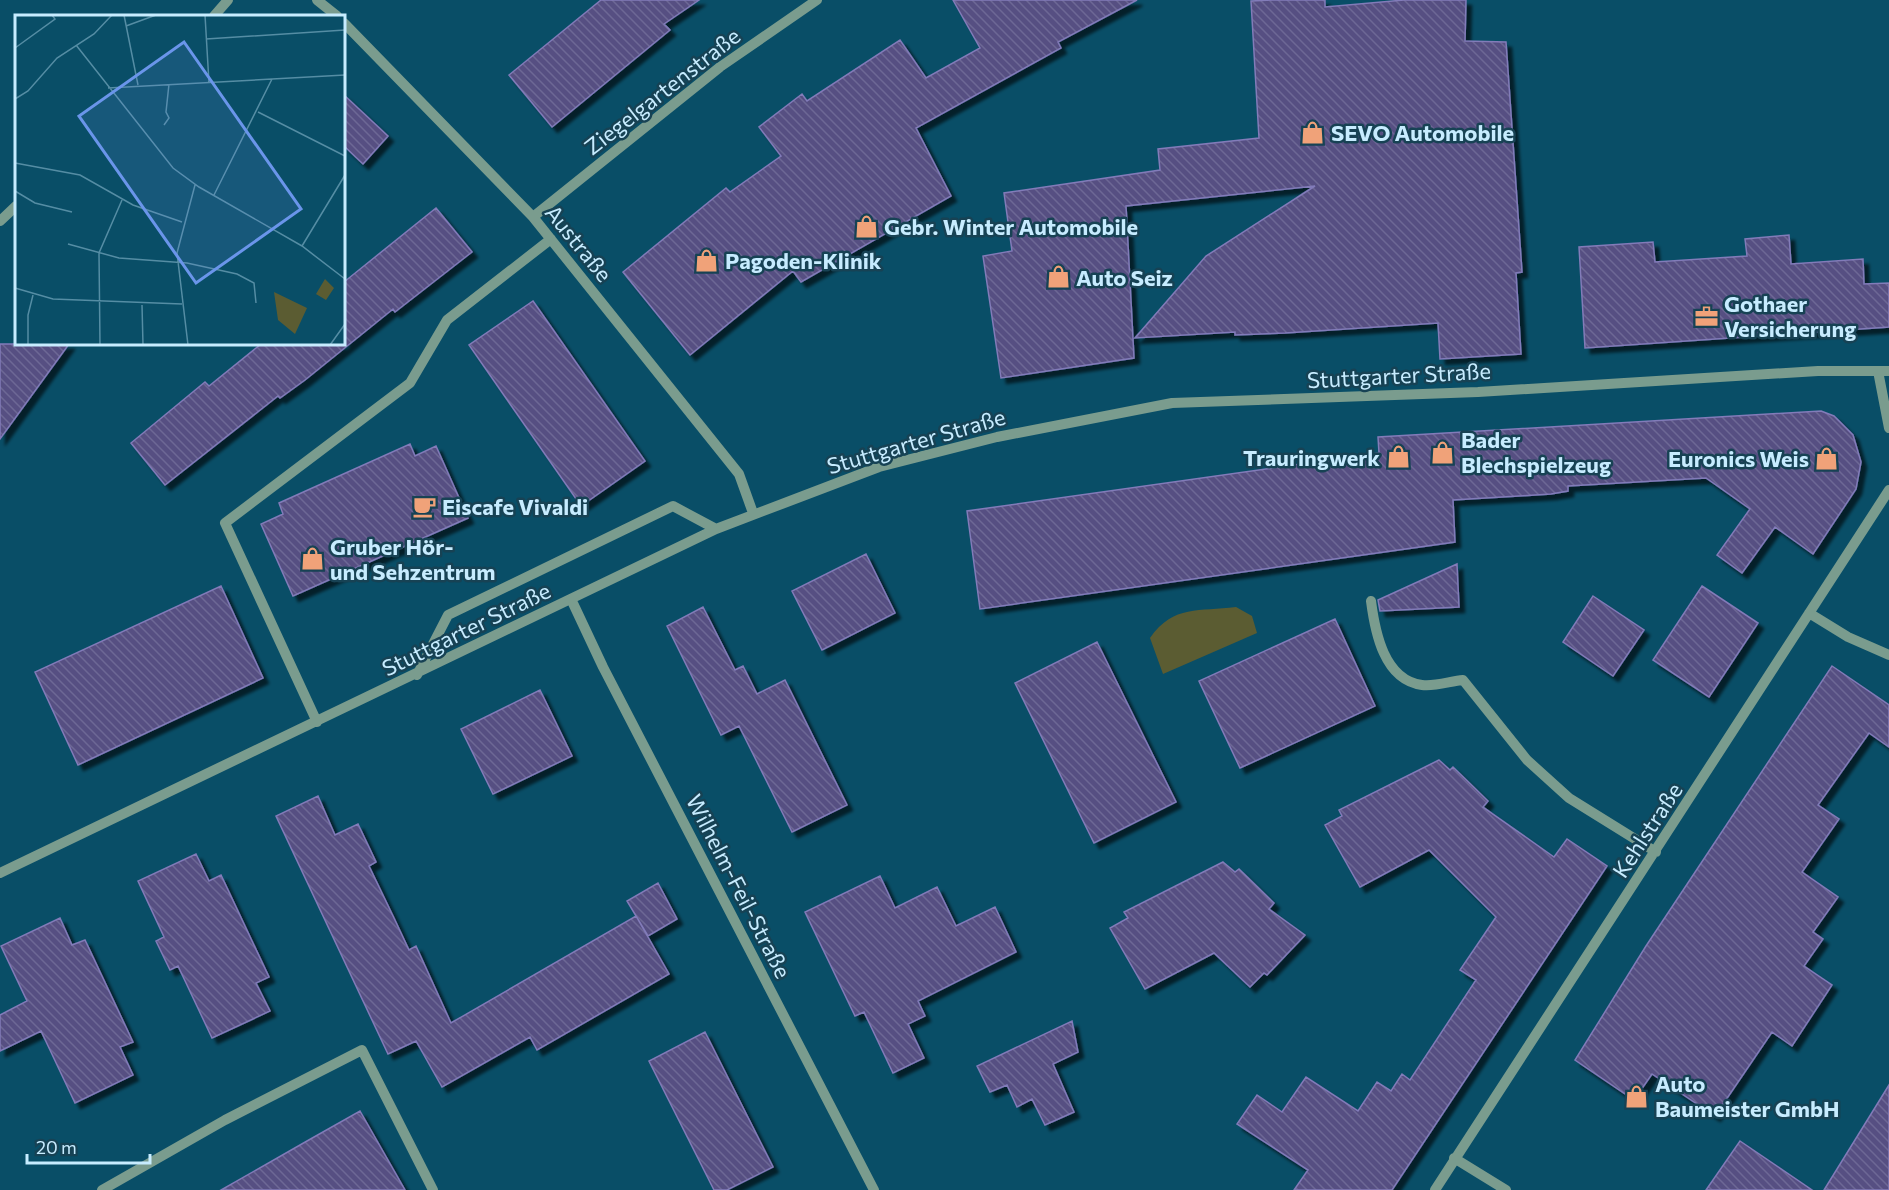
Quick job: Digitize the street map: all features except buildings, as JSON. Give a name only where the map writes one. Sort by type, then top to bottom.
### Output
[{"type":"street","points":[[215,15],[228,0]]},
{"type":"street","points":[[317,0],[337,15]]},
{"type":"street","name":"Ziegelgartenstraße","points":[[533,217],[720,67],[817,0]]},
{"type":"street","name":"Austraße","points":[[345,24],[533,217],[738,474],[753,513]]},
{"type":"street","points":[[0,221],[15,207]]},
{"type":"street","points":[[317,722],[225,523],[410,383],[447,320],[551,239]]},
{"type":"street","name":"Stuttgarter Straße","points":[[0,873],[417,675],[716,529],[753,513],[879,467],[997,437],[1172,403],[1364,397],[1818,371],[1884,371]]},
{"type":"street","points":[[1884,371],[1889,428]]},
{"type":"street","name":"Kehlstraße","points":[[1435,1190],[1889,490]]},
{"type":"street","points":[[417,675],[448,615],[673,506],[716,529]]},
{"type":"street","name":"Wilhelm-Feil-Straße","points":[[571,599],[603,667],[874,1190]]},
{"type":"street","points":[[1371,601],[1375,633],[1397,675],[1422,685],[1463,680],[1535,768],[1569,798],[1656,852]]},
{"type":"street","points":[[1809,613],[1848,637],[1889,656]]},
{"type":"street","points":[[102,1190],[225,1120],[362,1050],[433,1190]]},
{"type":"street","points":[[1455,1158],[1506,1190]]},
{"type":"green space","points":[[1236,607],[1252,616],[1257,633],[1163,674],[1150,638],[1159,627],[1168,620],[1188,612]]},
{"type":"place","name":"SEVO Automobile","points":[[1313,132]]},
{"type":"place","name":"Gebr. Winter Automobile","points":[[866,226]]},
{"type":"place","name":"Pagoden-Klinik","points":[[707,260]]},
{"type":"place","name":"Auto Seiz","points":[[1058,277]]},
{"type":"place","name":"Gothaer Versicherung","points":[[1706,316]]},
{"type":"place","name":"Bader Blechspielzeug","points":[[1443,452]]},
{"type":"place","name":"Trauringwerk","points":[[1398,457]]},
{"type":"place","name":"Euronics Weis","points":[[1827,458]]},
{"type":"place","name":"Eiscafe Vivaldi","points":[[424,506]]},
{"type":"place","name":"Gruber Hör- und Sehzentrum","points":[[312,559]]},
{"type":"place","name":"Auto Baumeister GmbH","points":[[1637,1096]]}]
